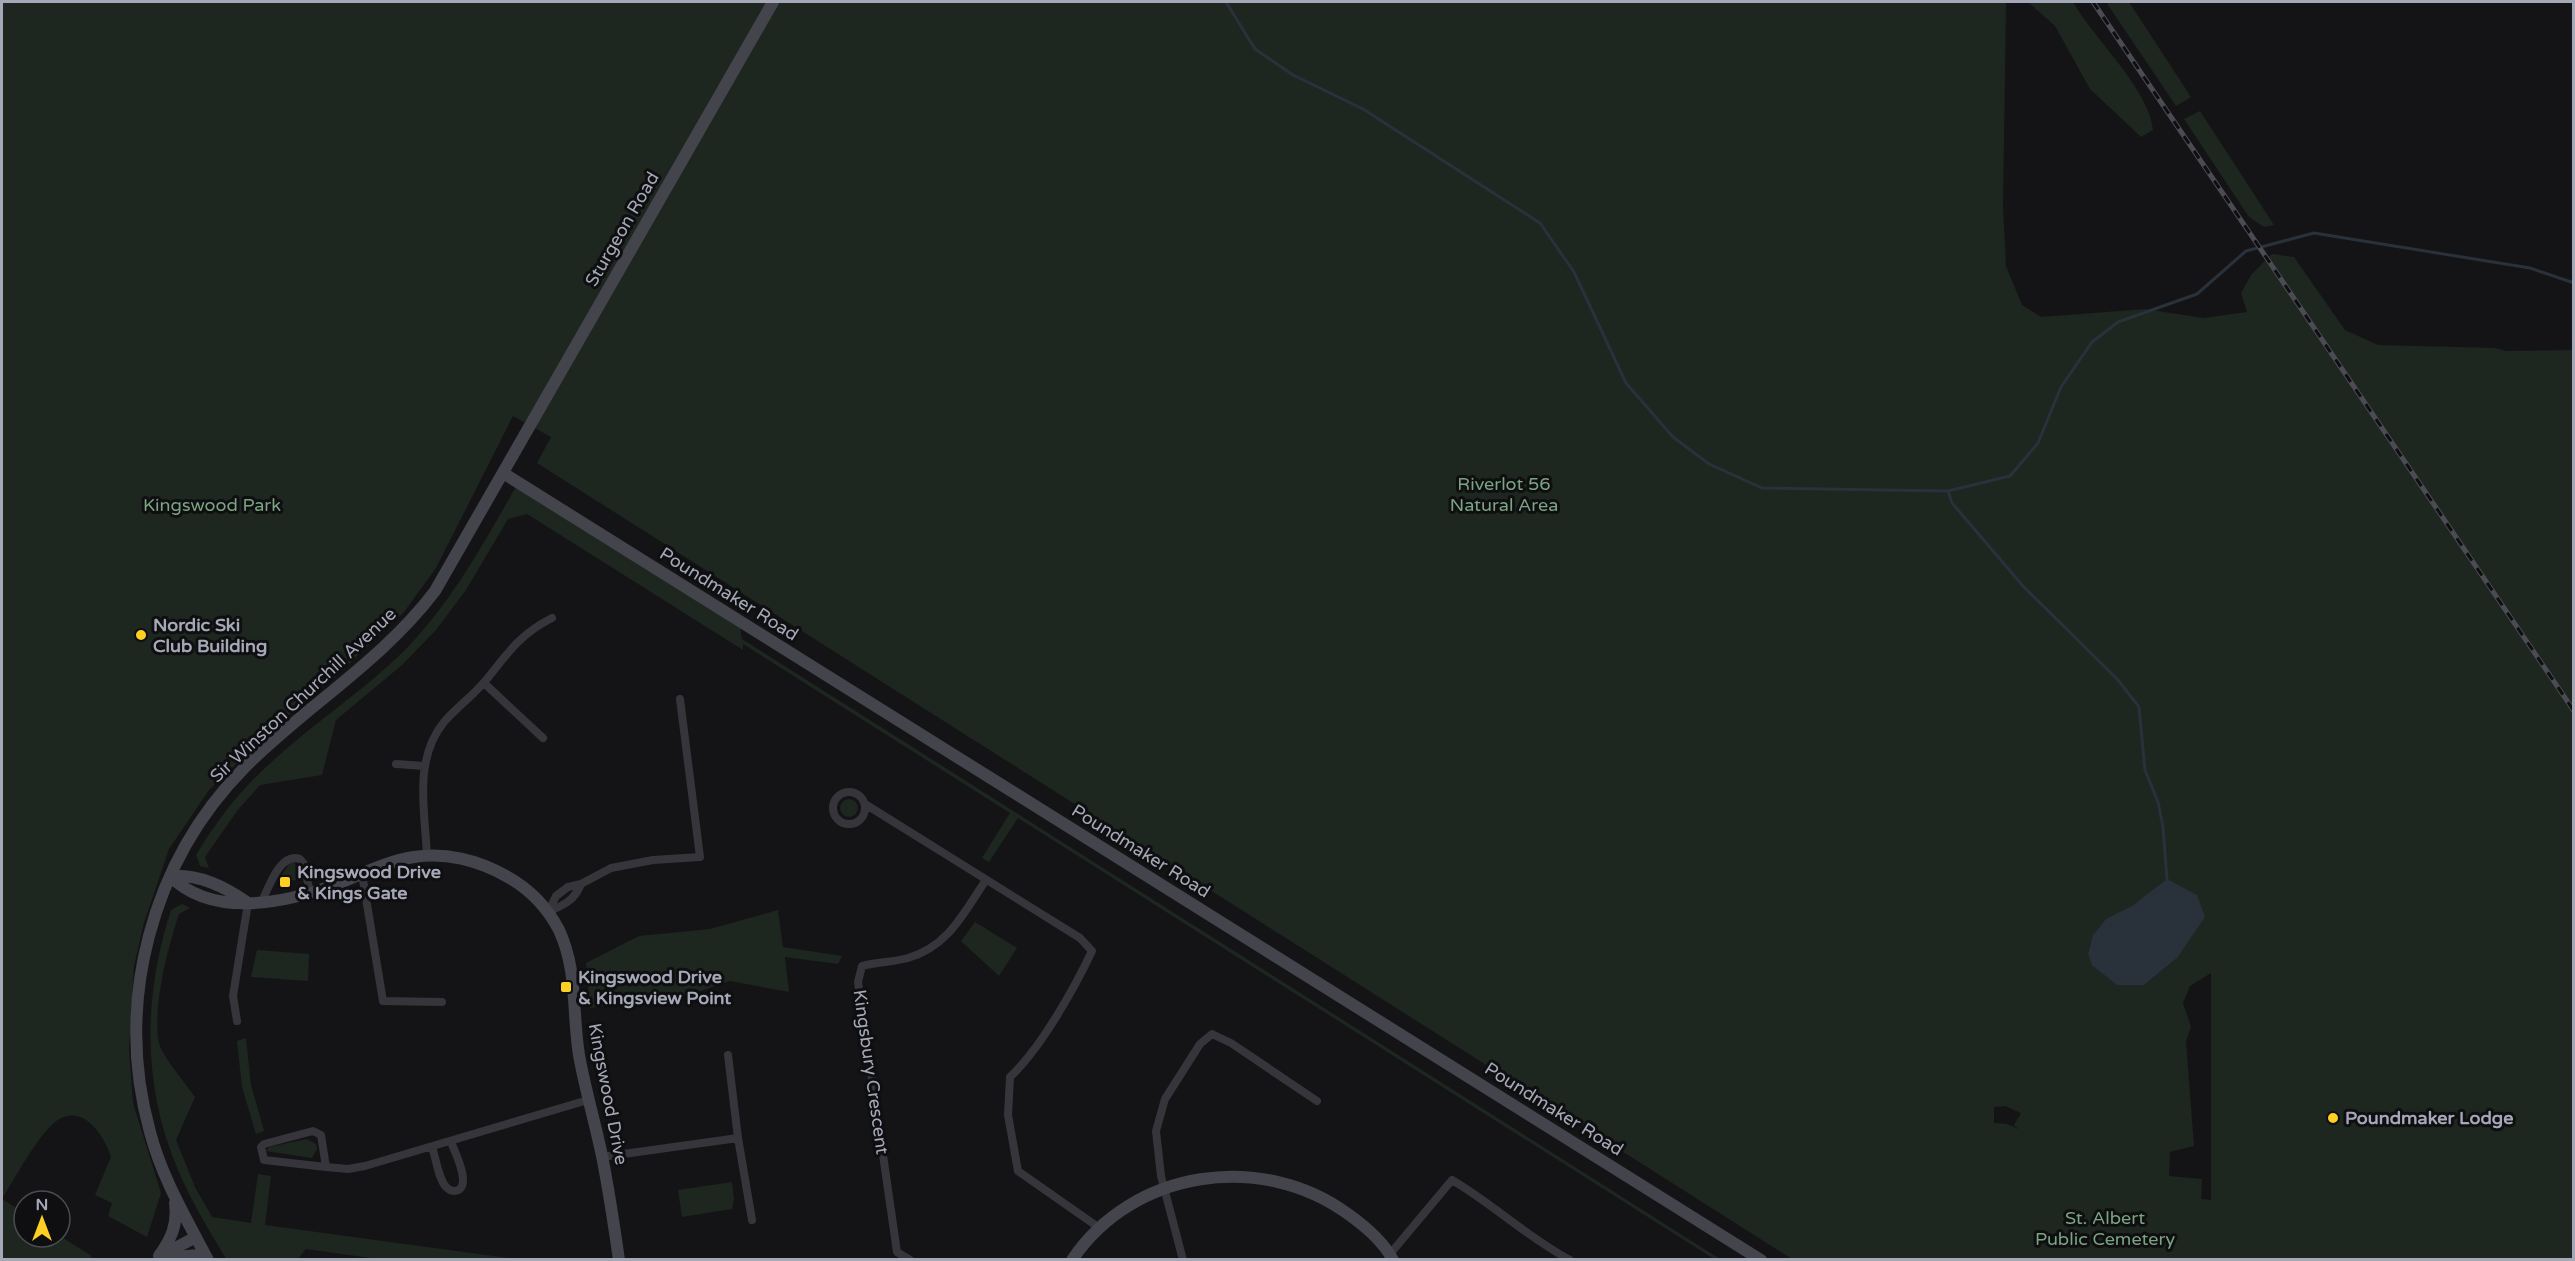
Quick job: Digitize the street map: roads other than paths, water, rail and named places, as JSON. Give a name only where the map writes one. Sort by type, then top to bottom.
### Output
[{"type":"street","name":"Sturgeon Road","points":[[503,473],[773,2]]},
{"type":"street","name":"Sir Winston Churchill Avenue","points":[[207,1260],[174,1196],[156,1152],[144,1109],[135,1035],[142,963],[155,912],[170,876],[203,818],[234,779],[274,741],[373,658],[426,603],[450,568],[503,473]]},
{"type":"street","name":"Poundmaker Road","points":[[503,473],[1761,1260]]},
{"type":"street","points":[[426,856],[424,766],[431,743],[443,724],[484,683],[517,641],[531,628],[552,618]]},
{"type":"street","points":[[484,683],[543,738]]},
{"type":"street","points":[[548,912],[566,904],[577,895],[580,884],[611,868],[653,860],[700,857],[680,699]]},
{"type":"street","points":[[396,764],[424,766]]},
{"type":"street","points":[[865,804],[1080,938],[1092,951],[1081,974],[1028,1059],[1010,1077],[1008,1115],[1018,1171],[1098,1227]]},
{"type":"street","name":"Kingswood Drive","points":[[248,903],[310,892],[401,859],[426,856],[465,860],[500,872],[526,890],[548,912],[558,929],[572,966],[577,1041],[602,1157],[619,1260]]},
{"type":"street","points":[[262,901],[272,880],[290,858],[297,858],[304,864],[310,892]]},
{"type":"street","points":[[362,874],[383,1001],[442,1002]]},
{"type":"street","points":[[170,876],[191,875],[230,890],[248,903],[233,996],[237,1021]]},
{"type":"street","name":"Kingsbury Crescent","points":[[910,1260],[897,1252],[858,982],[862,966],[881,961],[907,959],[939,944],[953,931],[986,880]]},
{"type":"street","points":[[1183,1260],[1164,1188],[1155,1142],[1161,1109],[1200,1044],[1212,1034],[1231,1043],[1317,1101]]},
{"type":"street","points":[[728,1055],[738,1138],[752,1220]]},
{"type":"street","points":[[326,1167],[321,1135],[313,1131],[264,1144],[260,1152],[264,1160],[326,1167],[348,1169],[451,1142],[588,1100]]},
{"type":"street","points":[[602,1157],[738,1138]]},
{"type":"street","points":[[432,1147],[445,1185],[450,1190],[456,1190],[462,1186],[464,1180],[451,1142]]},
{"type":"street","points":[[1072,1260],[1098,1227],[1164,1188],[1216,1176],[1249,1176],[1281,1182],[1313,1193],[1342,1209],[1368,1230],[1392,1257],[1452,1180],[1470,1190],[1527,1235],[1570,1260]]},
{"type":"street","points":[[158,1258],[176,1222],[174,1196]]},
{"type":"street","points":[[158,1258],[196,1237]]},
{"type":"street","points":[[158,1258],[198,1255],[207,1260]]},
{"type":"waterway","points":[[1226,2],[1255,49],[1293,75],[1363,109],[1540,223],[1574,272],[1626,383],[1673,437],[1709,464],[1762,488],[1948,491],[2010,476],[2038,443],[2061,387],[2092,342],[2118,322],[2197,294],[2246,251],[2314,233],[2530,268],[2574,283]]},
{"type":"waterway","points":[[1948,491],[1952,503],[2023,586],[2118,680],[2139,707],[2145,770],[2158,802],[2163,827],[2167,879]]},
{"type":"railway","points":[[2093,2],[2574,711]]},
{"type":"place","name":"Nordic Ski Club Building","points":[[141,635]]},
{"type":"place","name":"Kingswood Drive & Kings Gate","points":[[285,882]]},
{"type":"place","name":"Kingswood Drive & Kingsview Point","points":[[566,987]]},
{"type":"place","name":"Poundmaker Lodge","points":[[2333,1118]]},
{"type":"park label","name":"Riverlot 56 Natural Area","points":[[1504,494]]},
{"type":"park label","name":"Kingswood Park","points":[[212,505]]},
{"type":"park label","name":"St. Albert Public Cemetery","points":[[2105,1228]]}]
